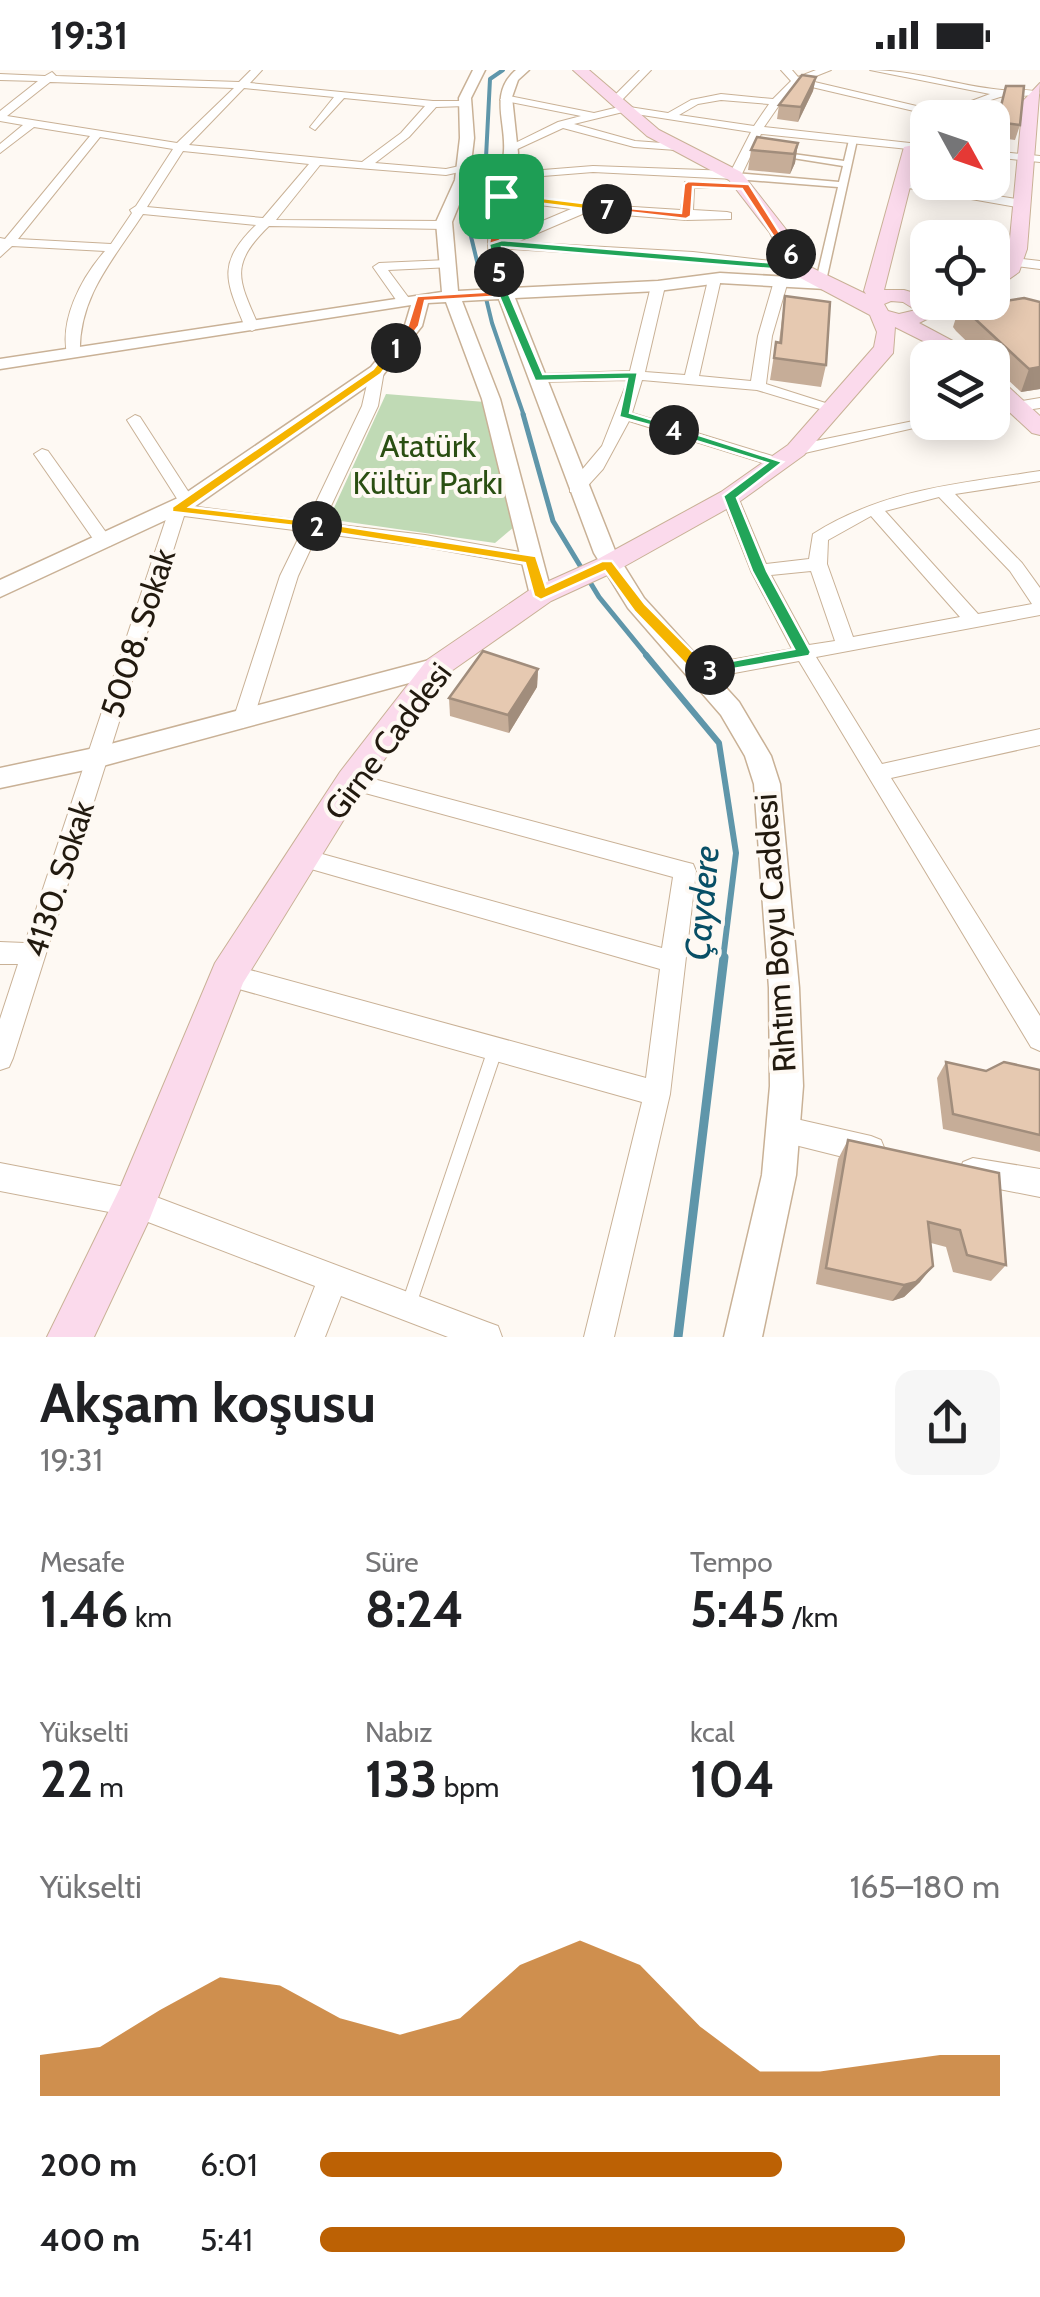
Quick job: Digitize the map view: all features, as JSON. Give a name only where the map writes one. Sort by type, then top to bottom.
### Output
[{"type":"main road","points":[[580,70],[681,150],[736,179],[779,232],[796,268],[937,340]]},
{"type":"main road","points":[[1010,266],[1014,262],[1033,158],[1036,98]]},
{"type":"main road","points":[[882,309],[902,184],[910,165]]},
{"type":"main road","points":[[882,309],[875,300],[910,302]]},
{"type":"main road","points":[[882,309],[910,304]]},
{"type":"main road","name":"Girne Caddesi","points":[[70,1337],[135,1204],[228,975],[351,781],[437,666],[548,592],[730,496],[786,456],[885,348],[882,309]]},
{"type":"main road","points":[[932,320],[948,340]]},
{"type":"main road","points":[[1028,405],[1040,428]]},
{"type":"street","points":[[0,117],[57,70]]},
{"type":"street","points":[[157,82],[166,70]]},
{"type":"street","points":[[73,355],[70,328],[102,261],[116,248],[136,210],[180,148],[258,70]]},
{"type":"street","points":[[480,70],[468,84],[464,168],[444,225],[450,298],[492,399],[531,560],[548,592]]},
{"type":"street","points":[[504,100],[512,77],[522,70]]},
{"type":"street","points":[[507,172],[562,124],[597,116],[620,104],[646,70]]},
{"type":"street","points":[[772,70],[786,71],[797,81],[883,103],[910,120]]},
{"type":"street","points":[[736,179],[758,130],[778,102],[797,81],[826,70]]},
{"type":"street","points":[[875,70],[1002,87],[1036,98]]},
{"type":"street","points":[[883,103],[907,76]]},
{"type":"street","points":[[0,77],[242,85],[433,104],[504,100],[597,116]]},
{"type":"street","points":[[989,100],[1002,87]]},
{"type":"street","points":[[979,100],[1002,87]]},
{"type":"street","points":[[315,127],[343,93]]},
{"type":"street","points":[[670,116],[687,97],[734,95],[778,102]]},
{"type":"street","name":"Rıhtım Boyu Caddesi","points":[[504,100],[507,172],[498,244],[504,294],[539,378],[576,488],[607,564],[639,608],[702,672],[753,740],[767,786],[789,1029],[782,1154],[743,1337]]},
{"type":"street","points":[[364,166],[406,135],[433,104]]},
{"type":"street","points":[[620,104],[758,130],[853,140],[910,132]]},
{"type":"street","points":[[0,117],[180,148],[364,166],[843,185]]},
{"type":"street","points":[[0,150],[32,122]]},
{"type":"street","points":[[562,124],[634,144],[681,150],[707,122]]},
{"type":"street","points":[[3,246],[98,133]]},
{"type":"street","points":[[0,364],[412,300],[658,286],[714,279],[824,283],[853,140]]},
{"type":"street","points":[[748,151],[848,164]]},
{"type":"street","points":[[252,327],[233,281],[236,261],[249,240],[317,162]]},
{"type":"street","points":[[507,172],[586,208],[727,216]]},
{"type":"street","points":[[686,216],[688,184],[736,179]]},
{"type":"street","points":[[902,184],[1026,199],[1040,216]]},
{"type":"street","points":[[498,244],[586,208]]},
{"type":"street","points":[[136,210],[266,223],[444,225]]},
{"type":"street","points":[[498,244],[796,268]]},
{"type":"street","points":[[3,246],[116,248]]},
{"type":"street","points":[[1014,262],[1040,265]]},
{"type":"street","points":[[2,584],[182,506],[377,371],[413,326],[412,300],[379,267],[447,264]]},
{"type":"street","points":[[691,380],[714,279]]},
{"type":"street","points":[[758,386],[765,336],[781,281]]},
{"type":"street","points":[[576,488],[596,471],[624,415],[658,286]]},
{"type":"street","points":[[243,720],[289,576],[370,406],[377,371]]},
{"type":"street","points":[[539,378],[634,375],[758,386],[830,407]]},
{"type":"street","points":[[624,415],[786,456],[910,427]]},
{"type":"street","points":[[135,420],[182,506]]},
{"type":"street","points":[[42,454],[104,542]]},
{"type":"street","points":[[846,645],[818,564],[819,538],[873,508],[1040,476]]},
{"type":"street","points":[[702,672],[1040,605],[1016,567],[946,493]]},
{"type":"street","points":[[730,496],[760,571],[803,652],[1040,1038]]},
{"type":"street","points":[[182,506],[531,560]]},
{"type":"street","name":"5008. Sokak","points":[[99,757],[182,506]]},
{"type":"street","points":[[873,508],[973,620]]},
{"type":"street","points":[[760,571],[818,564]]},
{"type":"street","points":[[0,778],[99,757],[437,666]]},
{"type":"street","points":[[877,773],[1039,739]]},
{"type":"street","name":"4130. Sokak","points":[[0,1058],[99,757]]},
{"type":"street","points":[[351,781],[685,871],[670,961],[657,1094],[599,1337]]},
{"type":"street","points":[[304,858],[670,961]]},
{"type":"street","points":[[0,953],[34,954]]},
{"type":"street","points":[[228,975],[657,1094]]},
{"type":"street","points":[[784,1129],[890,1155]]},
{"type":"street","points":[[944,1167],[1040,1183]]},
{"type":"street","points":[[5,1185],[135,1204],[487,1337]]},
{"type":"street","points":[[310,1337],[332,1276]]},
{"type":"lane","points":[[408,1306],[495,1049]]},
{"type":"green space","name":"Atatürk Kültür Parkı","points":[[386,394],[485,402],[514,527],[495,543],[341,521],[333,510]]},
{"type":"building","points":[[802,75],[816,77],[801,107],[779,105]]},
{"type":"building","points":[[1006,86],[1024,86],[1020,125],[1010,124],[1010,100],[1002,100]]},
{"type":"building","points":[[757,137],[798,143],[794,154],[751,150]]},
{"type":"building","points":[[785,296],[830,302],[826,365],[774,358],[776,342],[781,343]]},
{"type":"building","points":[[1024,298],[1040,302],[1040,367],[1029,369],[1010,351],[1010,340],[998,340],[976,320],[1010,320],[1010,300]]},
{"type":"building","points":[[483,651],[538,669],[508,715],[449,698]]},
{"type":"building","points":[[946,1062],[986,1071],[1004,1062],[1040,1070],[1040,1135],[953,1114]]},
{"type":"building","points":[[848,1140],[999,1173],[1006,1265],[967,1255],[960,1230],[928,1222],[933,1266],[916,1282],[904,1285],[826,1268]]},
{"type":"waterway","name":"Çaydere","points":[[503,70],[490,79],[485,177],[467,220],[492,323],[524,416]]},
{"type":"waterway","name":"Çaydere","points":[[523,414],[553,521],[599,597],[648,657]]},
{"type":"waterway","name":"Çaydere","points":[[646,655],[719,743],[736,853],[723,959]]},
{"type":"waterway","name":"Çaydere","points":[[678,1337],[724,957]]},
{"type":"route","points":[[501,196],[494,244],[504,294],[421,298],[413,326],[377,371],[177,510],[425,541],[531,560],[541,596],[607,564],[639,608],[702,672],[803,652],[760,571],[730,496],[776,462],[624,415],[634,375],[539,378],[504,294],[501,281],[494,244],[693,256],[796,268],[779,232],[745,186],[688,184],[686,216],[501,196]]}]
